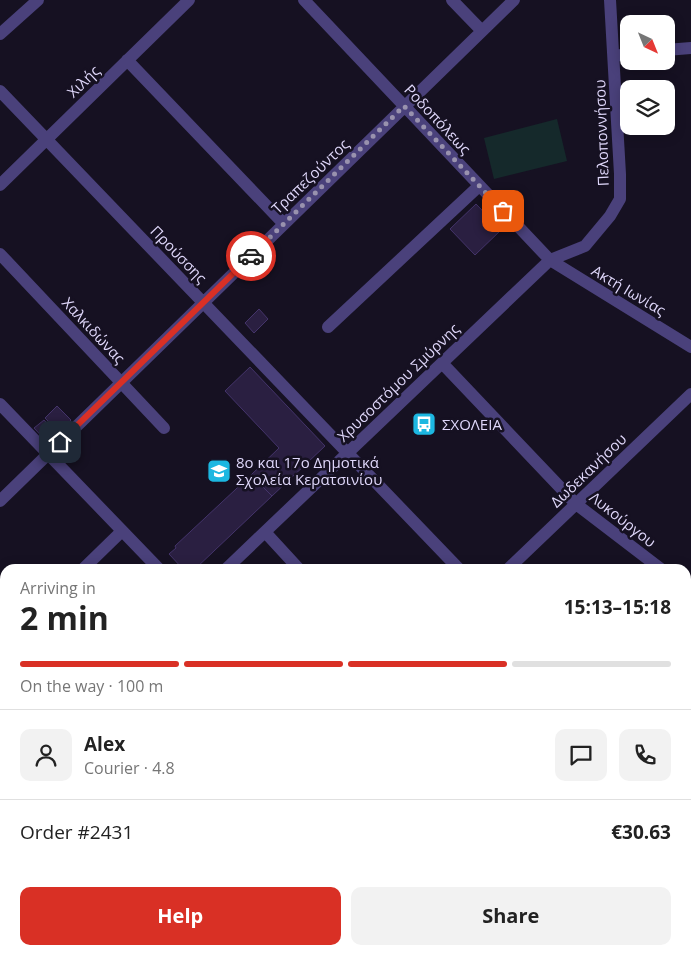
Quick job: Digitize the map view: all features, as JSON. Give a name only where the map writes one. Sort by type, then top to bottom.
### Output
[{"type":"street","points":[[0,34],[38,0]]},
{"type":"street","name":"Χιλής","points":[[0,185],[189,0]]},
{"type":"street","name":"Ροδοπόλεως","points":[[304,0],[550,260]]},
{"type":"street","points":[[452,0],[482,32]]},
{"type":"street","name":"Τραπεζούντος","points":[[0,501],[514,0]]},
{"type":"street","name":"Πελοποννήσου","points":[[550,260],[585,246],[610,216],[620,199],[610,0]]},
{"type":"street","points":[[675,49],[691,48]]},
{"type":"street","points":[[614,56],[620,55]]},
{"type":"street","points":[[127,60],[284,224]]},
{"type":"street","name":"Προύσσης","points":[[0,91],[454,564]]},
{"type":"street","points":[[328,327],[479,186]]},
{"type":"street","name":"Χαλκιδώνας","points":[[0,254],[164,428]]},
{"type":"street","name":"Ακτή Ιωνίας","points":[[550,260],[691,347]]},
{"type":"street","name":"Χρυσοστόμου Σμύρνης","points":[[231,564],[550,260]]},
{"type":"street","name":"Λυκούργου","points":[[442,363],[576,504],[654,564]]},
{"type":"street","name":"Δωδεκανήσου","points":[[513,564],[691,394]]},
{"type":"street","points":[[0,404],[154,564]]},
{"type":"street","points":[[88,564],[122,531]]},
{"type":"street","points":[[264,532],[294,564]]},
{"type":"green space","points":[[557,119],[567,161],[494,179],[484,138]]},
{"type":"building","points":[[476,204],[501,230],[475,255],[450,229]]},
{"type":"building","points":[[259,309],[268,319],[254,333],[245,323]]},
{"type":"building","points":[[250,367],[325,446],[272,496],[251,475],[279,448],[225,391]]},
{"type":"building","points":[[57,406],[71,420],[59,432],[45,418]]},
{"type":"building","points":[[44,420],[57,434],[48,443],[34,428]]},
{"type":"building","points":[[251,475],[272,496],[200,564],[178,564],[169,554],[176,548],[175,546]]},
{"type":"way so far","points":[[251,256],[404,106],[503,211]]},
{"type":"place","name":"ΣΧΟΛΕΙΑ","points":[[424,424]]},
{"type":"place","name":"8ο και 17ο Δημοτικά Σχολεία Κερατσινίου","points":[[219,471]]},
{"type":"route","points":[[60,442],[251,256]]}]
